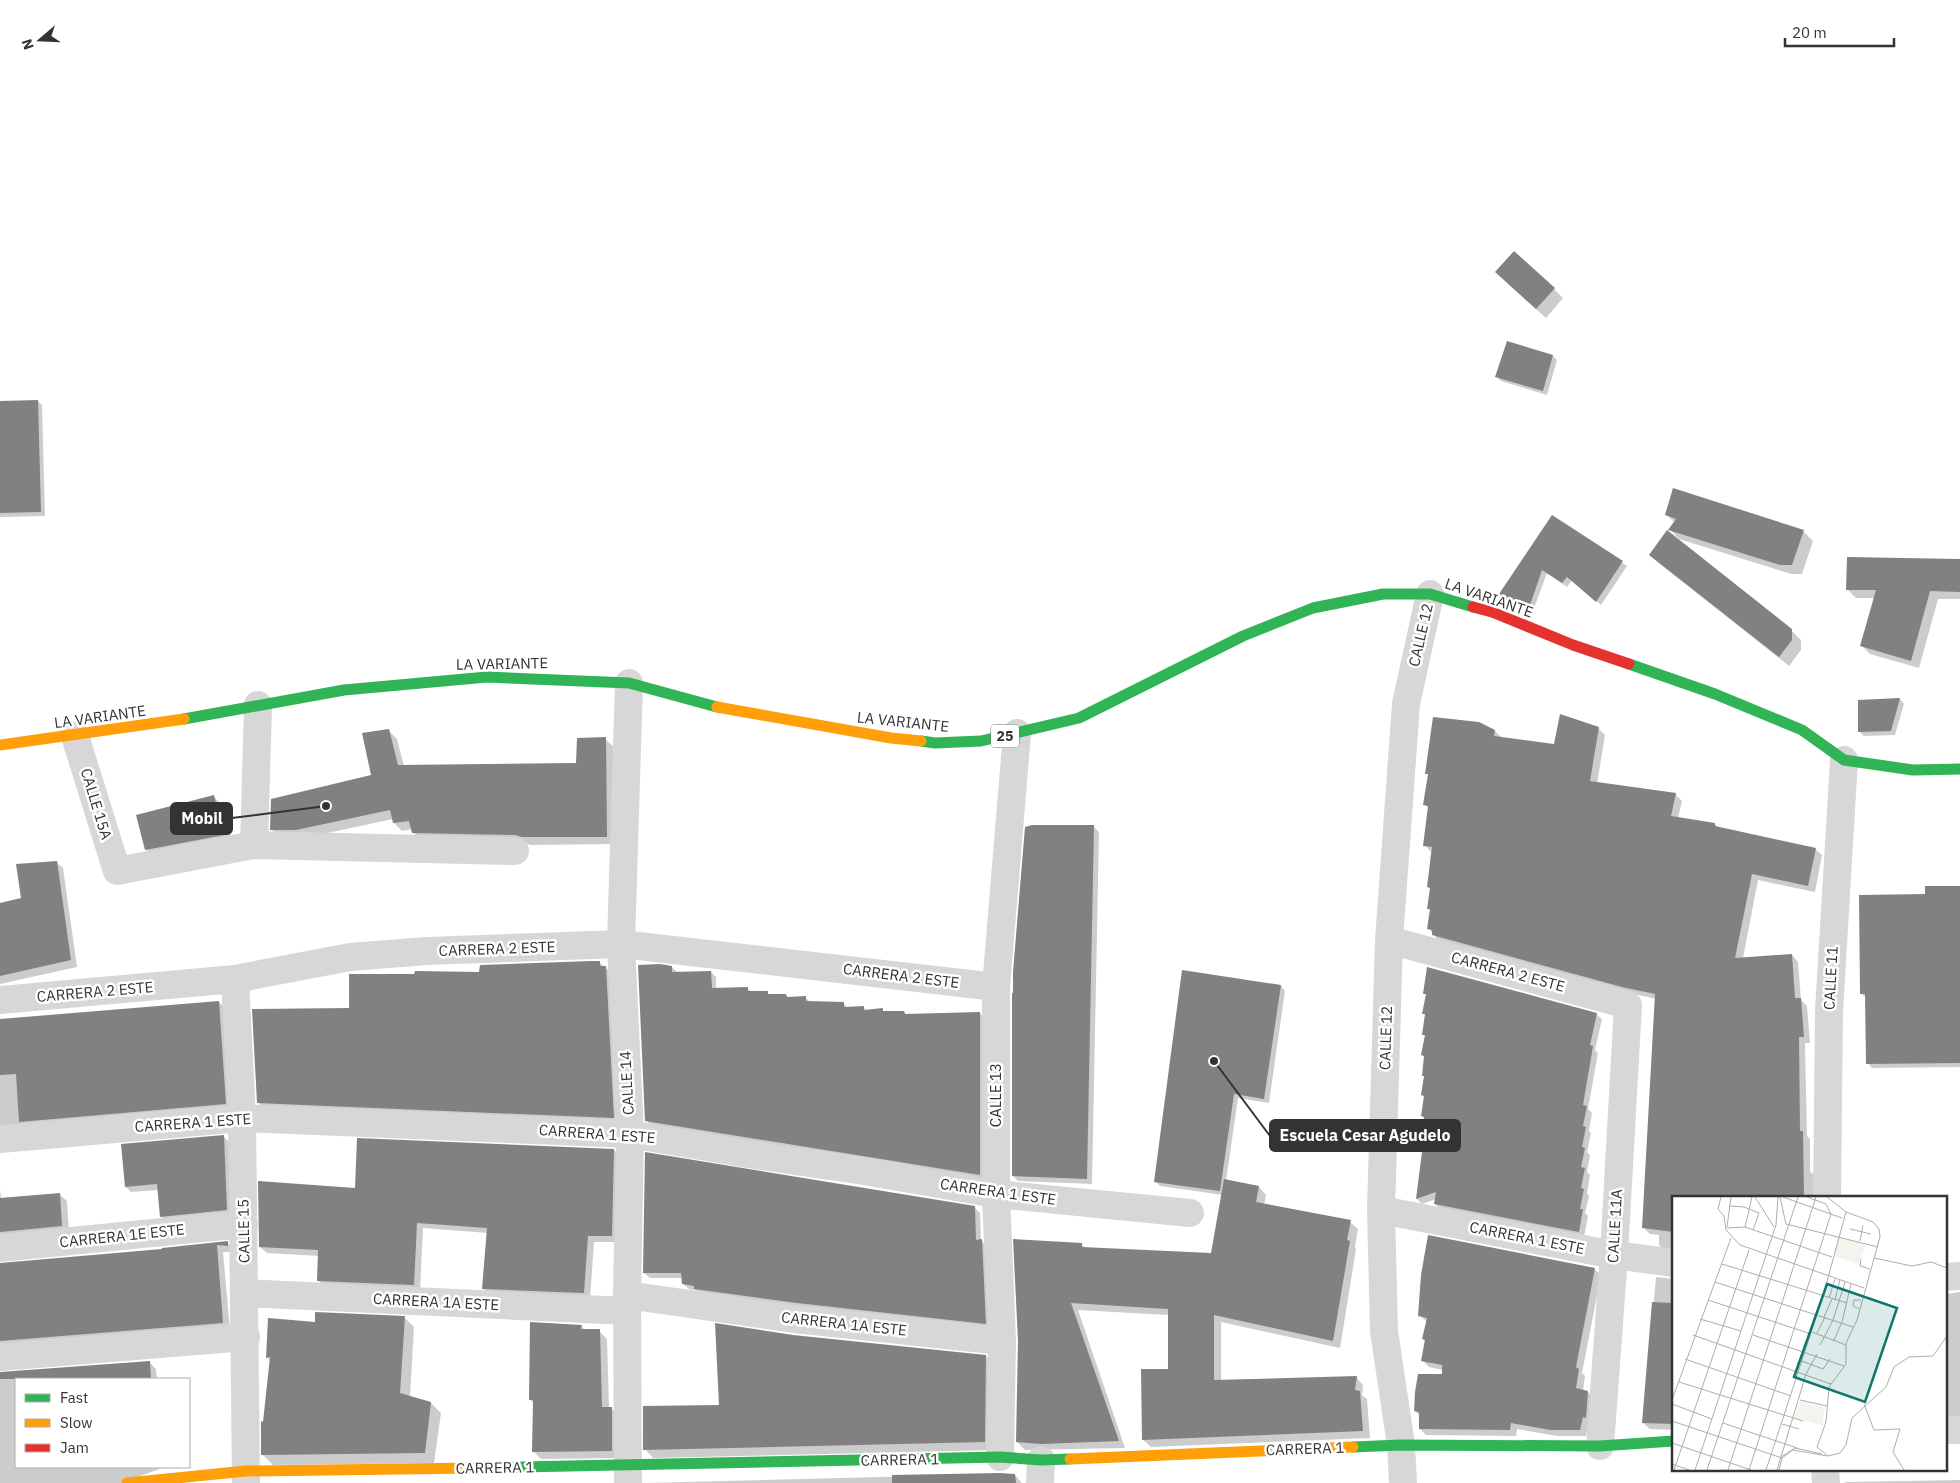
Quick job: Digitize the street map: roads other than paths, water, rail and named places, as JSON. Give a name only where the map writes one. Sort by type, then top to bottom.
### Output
[{"type":"main road","name":"LA VARIANTE","points":[[0,745],[175,721],[258,704],[344,690],[486,677],[630,683],[672,696],[722,708],[891,738],[935,743],[981,741],[1078,718],[1243,636],[1313,608],[1383,594],[1430,594],[1492,612],[1573,644],[1715,694],[1802,730],[1844,760],[1913,770],[1960,768]]},
{"type":"main road","name":"CARRERA 1","points":[[127,1483],[246,1477],[628,1474],[1000,1458],[1040,1472],[1401,1445],[1600,1446],[1672,1440]]},
{"type":"street","name":"CALLE 12","points":[[1403,1483],[1401,1445],[1384,1331],[1380,1210],[1389,940],[1406,704],[1430,594]]},
{"type":"street","name":"CALLE 14","points":[[628,1474],[627,1303],[630,1134],[621,944],[630,683]]},
{"type":"street","points":[[258,704],[254,845],[514,851]]},
{"type":"street","name":"CALLE 13","points":[[1000,1458],[1002,1341],[996,1194],[996,987],[1017,733]]},
{"type":"street","name":"CALLE 15A","points":[[75,736],[117,871],[254,845]]},
{"type":"street","name":"CALLE 11","points":[[1827,1196],[1829,1011],[1844,760]]},
{"type":"street","name":"CARRERA 2 ESTE","points":[[1389,940],[1628,1005]]},
{"type":"street","name":"CARRERA 2 ESTE","points":[[0,1000],[235,980],[350,957],[427,951],[621,944],[996,987]]},
{"type":"street","name":"CALLE 15","points":[[235,980],[242,1118],[246,1338],[246,1477]]},
{"type":"street","name":"CALLE 11A","points":[[1600,1446],[1614,1254],[1628,1005]]},
{"type":"street","name":"CARRERA 1 ESTE","points":[[0,1139],[242,1118],[630,1134],[996,1194],[1190,1212]]},
{"type":"street","name":"CARRERA 1 ESTE","points":[[1380,1210],[1614,1254],[1672,1263]]},
{"type":"street","name":"CARRERA 1E ESTE","points":[[0,1248],[244,1224]]},
{"type":"street","name":"CARRERA 1A ESTE","points":[[245,1293],[627,1303],[795,1318],[1002,1341]]},
{"type":"street","points":[[0,1357],[246,1338]]},
{"type":"street","points":[[1825,1470],[1826,1483]]},
{"type":"place","name":"Mobil","points":[[326,806]]},
{"type":"place","name":"Escuela Cesar Agudelo","points":[[1214,1061]]}]
